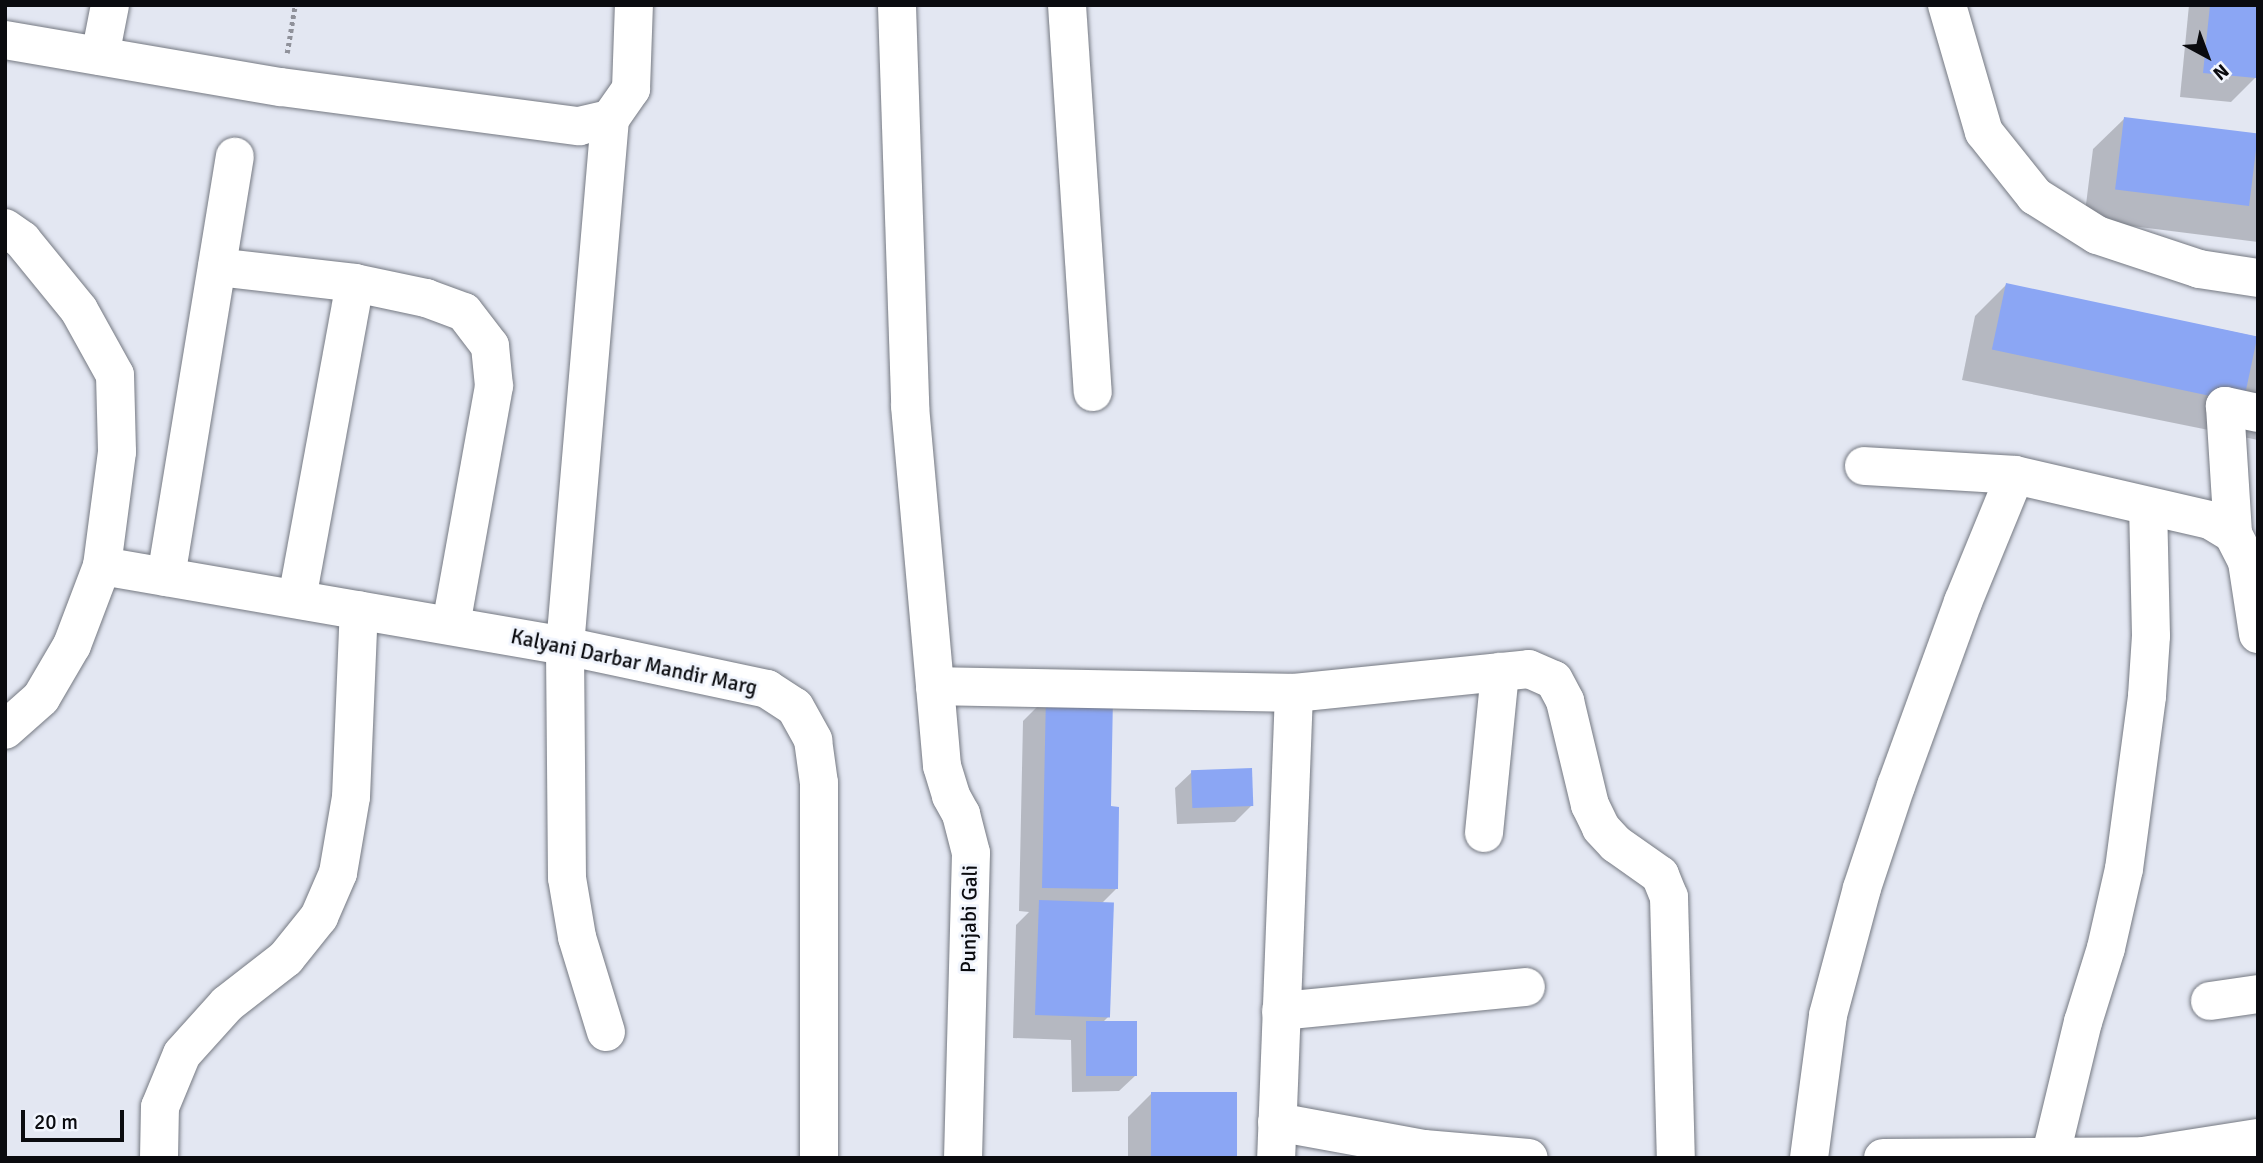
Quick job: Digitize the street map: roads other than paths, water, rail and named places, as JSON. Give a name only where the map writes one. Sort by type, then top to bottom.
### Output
[{"type":"street","points":[[100,56],[110,5]]},
{"type":"street","points":[[606,1032],[577,937],[567,878],[565,646],[610,119],[631,89],[634,5]]},
{"type":"street","points":[[1067,5],[1093,392]]},
{"type":"street","points":[[1947,5],[1984,132],[2035,195],[2097,235],[2199,269],[2258,278]]},
{"type":"street","name":"Punjabi Gali","points":[[897,6],[910,406],[942,766],[971,853],[963,1158]]},
{"type":"street","points":[[5,40],[281,87],[579,126],[610,119]]},
{"type":"street","points":[[166,576],[235,157]]},
{"type":"street","points":[[5,228],[22,240],[79,310],[115,375],[117,452],[102,566],[72,645],[41,698],[5,730]]},
{"type":"street","points":[[217,267],[355,283],[426,298],[464,312],[490,346],[494,386],[451,625]]},
{"type":"street","points":[[297,599],[355,283]]},
{"type":"street","points":[[2258,413],[2225,405],[2233,534],[2247,562],[2258,634]]},
{"type":"street","points":[[1864,466],[2015,475],[2148,508],[2210,520],[2233,534]]},
{"type":"street","points":[[1809,1158],[1828,1015],[1863,888],[1958,613],[2015,475]]},
{"type":"street","points":[[2051,1154],[2083,1022],[2106,948],[2124,869],[2150,648],[2148,508]]},
{"type":"street","name":"Kalyani Darbar Mandir Marg","points":[[102,566],[565,646],[767,689],[795,707],[814,740],[819,783],[819,1158]]},
{"type":"street","points":[[159,1158],[160,1107],[182,1054],[227,1004],[286,958],[319,917],[338,873],[351,797],[359,610]]},
{"type":"street","points":[[935,686],[1294,693],[1530,669],[1554,680],[1565,701],[1590,805],[1601,828],[1616,844],[1660,875],[1670,897],[1676,1158]]},
{"type":"street","points":[[1484,833],[1500,672]]},
{"type":"street","points":[[1294,693],[1276,1140],[1530,1158]]},
{"type":"street","points":[[1281,1012],[1526,987]]},
{"type":"street","points":[[2210,1001],[2258,994]]},
{"type":"street","points":[[1883,1158],[2051,1154],[2143,1156],[2258,1138]]}]
